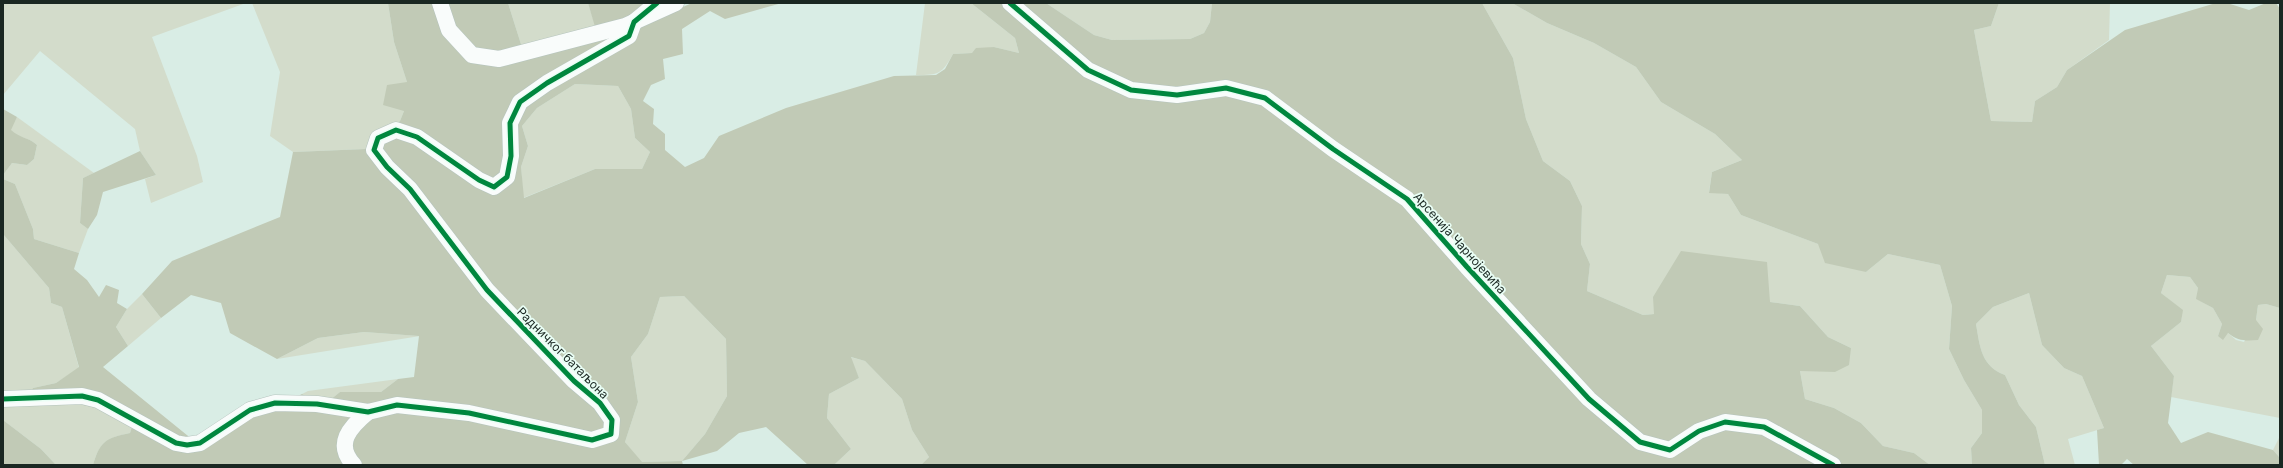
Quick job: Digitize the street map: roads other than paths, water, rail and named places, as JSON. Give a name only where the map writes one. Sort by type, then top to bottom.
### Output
[{"type":"street","points":[[440,3],[449,30],[472,55],[499,59],[583,38],[634,22],[676,3]]},
{"type":"street","points":[[634,22],[657,3]]},
{"type":"street","name":"Арсенија Чарнојевића","points":[[1010,3],[1088,70],[1131,90],[1176,94],[1226,88],[1265,98],[1333,149],[1407,199],[1467,267],[1589,399],[1640,442],[1670,450],[1700,431],[1725,422],[1764,427],[1833,465]]},
{"type":"street","name":"Радничког батаљона","points":[[3,399],[82,396],[98,400],[170,440],[187,445],[200,443],[250,410],[276,403],[317,404],[368,412],[397,405],[469,413],[592,440],[611,434],[612,420],[600,403],[574,381],[487,290],[410,189],[387,167],[374,150],[378,138],[396,130],[417,137],[479,180],[494,187],[506,177],[511,156],[510,123],[520,102],[547,83],[629,36],[634,22]]},
{"type":"street","points":[[354,465],[347,457],[345,445],[346,436],[355,424],[368,412]]}]
